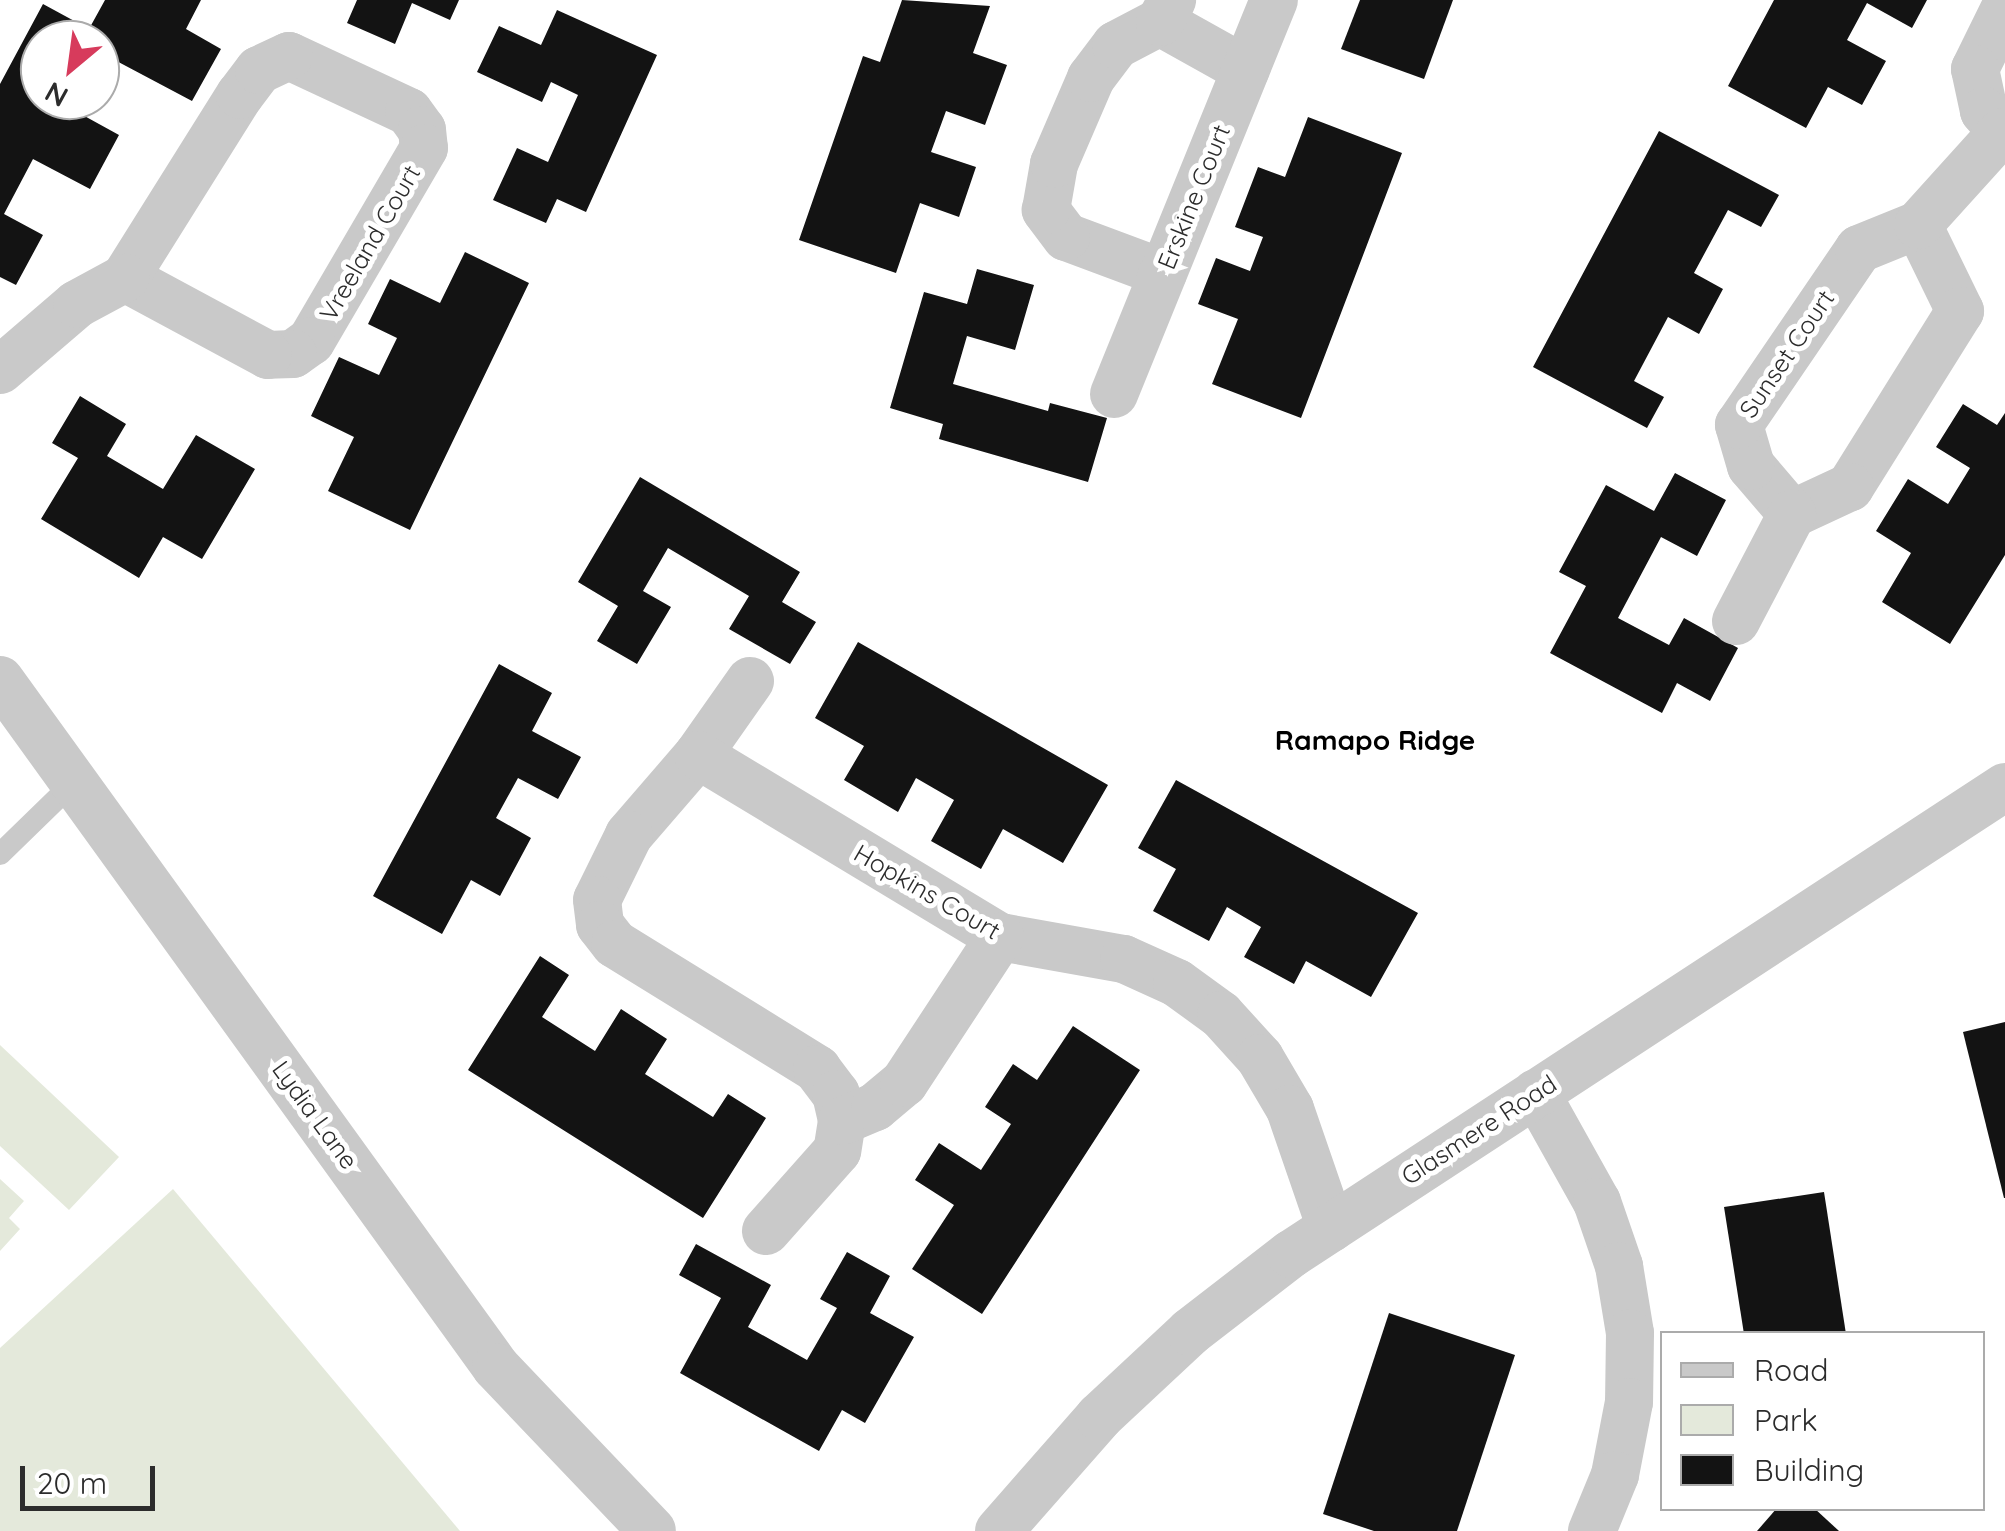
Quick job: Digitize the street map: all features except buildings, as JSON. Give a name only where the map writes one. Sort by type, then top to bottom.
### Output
[{"type":"street","name":"Erskine Court","points":[[1114,394],[1274,0]]},
{"type":"street","name":"Sunset Court","points":[[1792,514],[1752,466],[1739,425],[1859,249],[1918,225],[2004,134],[1984,111],[1975,69],[2005,8]]},
{"type":"street","points":[[1163,273],[1066,237],[1046,210],[1054,164],[1091,78],[1116,44],[1166,11],[1246,70]]},
{"type":"street","name":"Vreeland Court","points":[[0,370],[77,304],[124,278],[240,95],[272,60],[303,58],[409,112],[422,130],[424,148],[412,177],[321,327],[292,354],[268,356],[124,278]]},
{"type":"street","points":[[1736,620],[1792,514],[1850,487],[1960,310],[1918,225]]},
{"type":"street","name":"Lydia Lane","points":[[0,680],[496,1367],[652,1531]]},
{"type":"street","points":[[750,681],[698,755],[629,835],[597,900],[600,924],[615,944],[818,1069],[836,1094],[842,1120],[837,1151],[766,1230]]},
{"type":"street","name":"Hopkins Court","points":[[698,755],[1000,937],[1124,959],[1177,984],[1220,1015],[1260,1058],[1290,1109],[1331,1228]]},
{"type":"street","name":"Glasmere Road","points":[[999,1531],[1100,1417],[1190,1332],[1331,1228],[2005,787]]},
{"type":"street","points":[[842,1120],[875,1108],[904,1083],[1000,937]]},
{"type":"street","points":[[1536,1093],[1597,1202],[1619,1266],[1630,1333],[1630,1402],[1615,1475],[1592,1531]]},
{"type":"lane","points":[[0,854],[75,781]]},
{"type":"green space","points":[[0,1045],[119,1157],[69,1210],[0,1146]]},
{"type":"green space","points":[[0,1179],[24,1201],[9,1218],[20,1229],[0,1251]]},
{"type":"green space","points":[[173,1189],[460,1531],[0,1531],[0,1348]]},
{"type":"district","name":"Ramapo Ridge","points":[[1375,740]]}]
